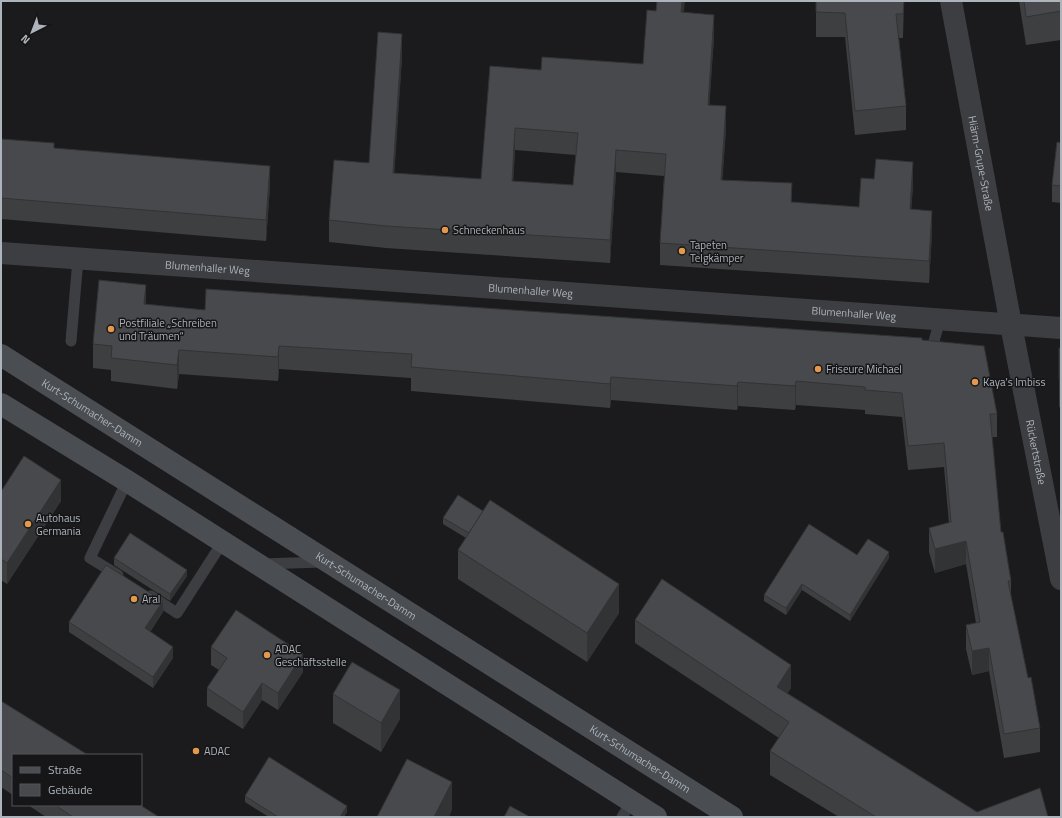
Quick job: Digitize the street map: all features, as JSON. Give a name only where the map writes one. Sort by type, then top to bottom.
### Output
[{"type":"main road","name":"Kurt-Schumacher-Damm","points":[[1,355],[732,817]]},
{"type":"main road","points":[[1,404],[256,564],[627,809],[656,817]]},
{"type":"street","name":"Hiärm-Grupe-Straße","points":[[951,1],[1010,325]]},
{"type":"street","name":"Blumenhaller Weg","points":[[1,253],[1061,328]]},
{"type":"street","name":"Rückertstraße","points":[[1010,325],[1061,579]]},
{"type":"lane","points":[[71,341],[78,259]]},
{"type":"lane","points":[[930,357],[940,320]]},
{"type":"lane","points":[[127,482],[90,558],[130,583]]},
{"type":"lane","points":[[143,592],[177,613],[222,543]]},
{"type":"lane","points":[[256,564],[330,562]]},
{"type":"building","points":[[657,1],[682,1],[681,12],[714,15],[708,105],[726,106],[721,180],[792,183],[791,202],[859,207],[861,178],[874,179],[876,159],[913,162],[910,209],[932,211],[929,261],[660,243],[666,154],[616,150],[610,240],[386,226],[329,220],[334,160],[369,163],[378,32],[402,34],[393,173],[481,179],[490,66],[541,70],[542,57],[643,64],[647,10],[656,11]],"holes":[[[515,128],[578,133],[573,185],[512,181]]]},
{"type":"building","points":[[816,1],[904,1],[903,14],[896,14],[906,106],[855,111],[845,13],[816,12]]},
{"type":"building","points":[[1024,1],[1061,1],[1061,11],[1026,17]]},
{"type":"building","points":[[1,139],[54,143],[54,148],[270,166],[266,220],[1,198]]},
{"type":"building","points":[[1057,142],[1061,143],[1061,186],[1052,185]]},
{"type":"building","points":[[99,280],[146,285],[144,304],[205,310],[206,289],[922,338],[922,340],[984,346],[997,414],[990,414],[1001,532],[1003,532],[1011,581],[1008,581],[1028,678],[1031,677],[1040,728],[1004,734],[989,648],[972,651],[966,625],[980,622],[966,541],[935,549],[929,528],[951,522],[944,443],[908,446],[902,393],[865,390],[865,387],[796,381],[795,386],[738,382],[737,386],[611,377],[610,384],[411,367],[412,354],[279,346],[278,357],[179,350],[177,365],[111,358],[112,346],[93,344]]},
{"type":"building","points":[[1059,348],[1061,348],[1061,379],[1059,379]]},
{"type":"building","points":[[24,456],[61,480],[7,563],[1,559],[1,489],[2,490]]},
{"type":"building","points":[[458,495],[483,511],[469,533],[443,518]]},
{"type":"building","points":[[490,500],[619,584],[587,633],[458,550]]},
{"type":"building","points":[[809,524],[857,555],[868,539],[889,552],[850,615],[802,584],[786,608],[764,595]]},
{"type":"building","points":[[130,533],[187,570],[170,594],[114,558]]},
{"type":"building","points":[[106,565],[163,601],[145,628],[173,647],[153,677],[69,622]]},
{"type":"building","points":[[662,579],[791,665],[777,687],[977,812],[1040,788],[1048,817],[876,817],[770,751],[789,722],[635,620]]},
{"type":"building","points":[[236,610],[303,654],[278,693],[262,683],[243,712],[207,688],[227,658],[211,647]]},
{"type":"building","points":[[352,662],[400,690],[381,723],[333,694]]},
{"type":"building","points":[[1,701],[86,754],[12,754],[12,777],[1,770]]},
{"type":"building","points":[[269,757],[347,806],[340,817],[278,817],[245,796]]},
{"type":"building","points":[[407,759],[452,782],[434,817],[377,817]]},
{"type":"building","points":[[56,806],[142,806],[159,817],[73,817]]},
{"type":"building","points":[[510,806],[530,817],[504,817]]},
{"type":"place","name":"Schneckenhaus","points":[[445,230]]},
{"type":"place","name":"Tapeten Telgkämper","points":[[682,251]]},
{"type":"place","name":"Postfiliale „Schreiben und Träumen“","points":[[111,329]]},
{"type":"place","name":"Friseure Michael","points":[[818,369]]},
{"type":"place","name":"Kaya's Imbiss","points":[[975,382]]},
{"type":"place","name":"Autohaus Germania","points":[[28,524]]},
{"type":"place","name":"Aral","points":[[134,599]]},
{"type":"place","name":"ADAC Geschäftsstelle","points":[[267,655]]},
{"type":"place","name":"ADAC","points":[[196,751]]}]
